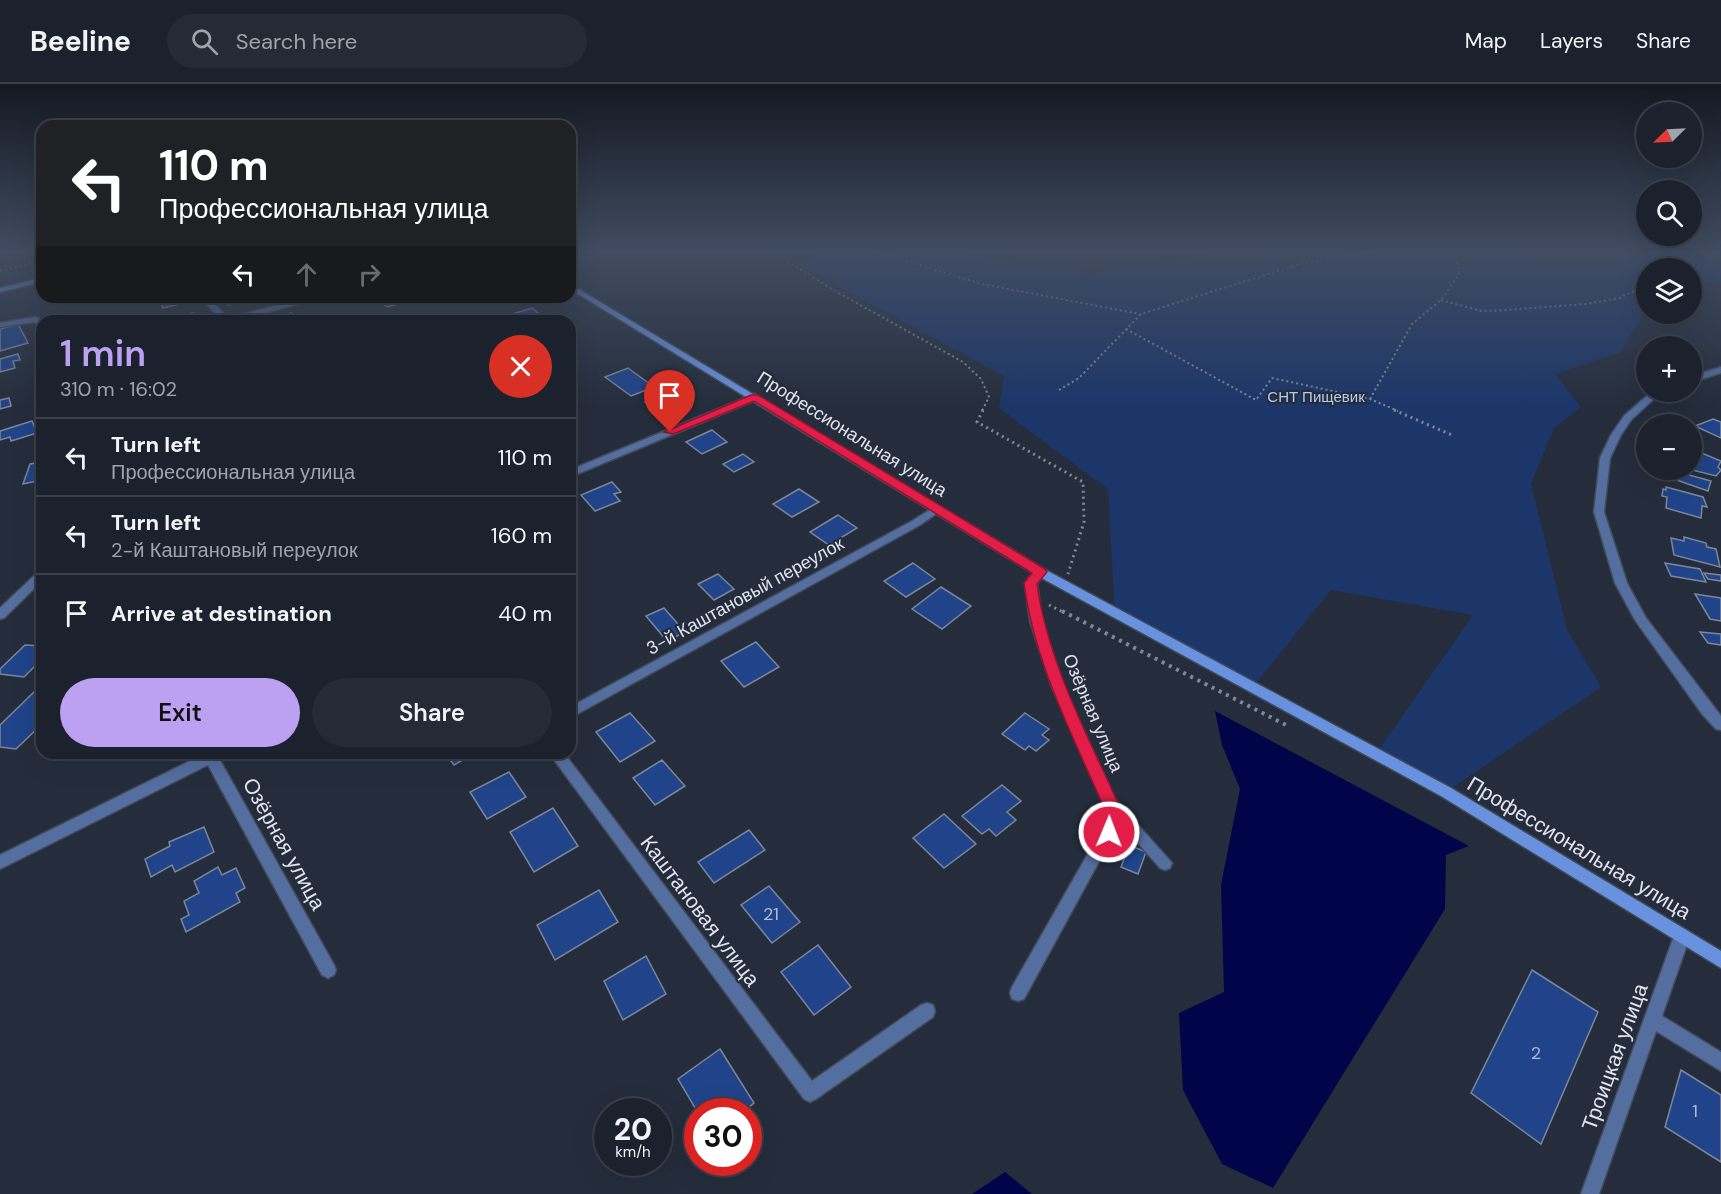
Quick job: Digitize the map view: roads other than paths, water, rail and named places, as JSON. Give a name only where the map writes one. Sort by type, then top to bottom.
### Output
[{"type":"street","points":[[211,304],[221,315]]},
{"type":"street","points":[[250,315],[294,304]]},
{"type":"street","name":"Профессиональная улица","points":[[600,304],[1040,572],[1446,792],[1721,960]]},
{"type":"street","points":[[0,325],[23,319],[36,319]]},
{"type":"street","points":[[1702,376],[1721,370]]},
{"type":"street","points":[[576,472],[755,397]]},
{"type":"street","points":[[1645,402],[1627,418],[1605,458],[1599,512],[1621,583],[1641,620],[1707,710],[1721,725]]},
{"type":"street","name":"3-й Каштановый переулок","points":[[576,710],[916,523],[936,509]]},
{"type":"street","name":"Озёрная улица","points":[[1018,993],[1113,822],[1110,803],[1058,687],[1036,621],[1031,583],[1040,572]]},
{"type":"street","points":[[0,615],[36,581]]},
{"type":"street","name":"Озёрная улица","points":[[0,862],[207,759]]},
{"type":"street","name":"Озёрная улица","points":[[212,759],[328,969]]},
{"type":"street","name":"Каштановая улица","points":[[560,759],[810,1093],[927,1011]]},
{"type":"street","points":[[1110,803],[1165,863]]},
{"type":"street","name":"Троицкая улица","points":[[1590,1194],[1682,936]]},
{"type":"street","points":[[1652,1018],[1721,1062]]},
{"type":"park label","name":"СНТ Пищевик","points":[[1316,397]]}]
